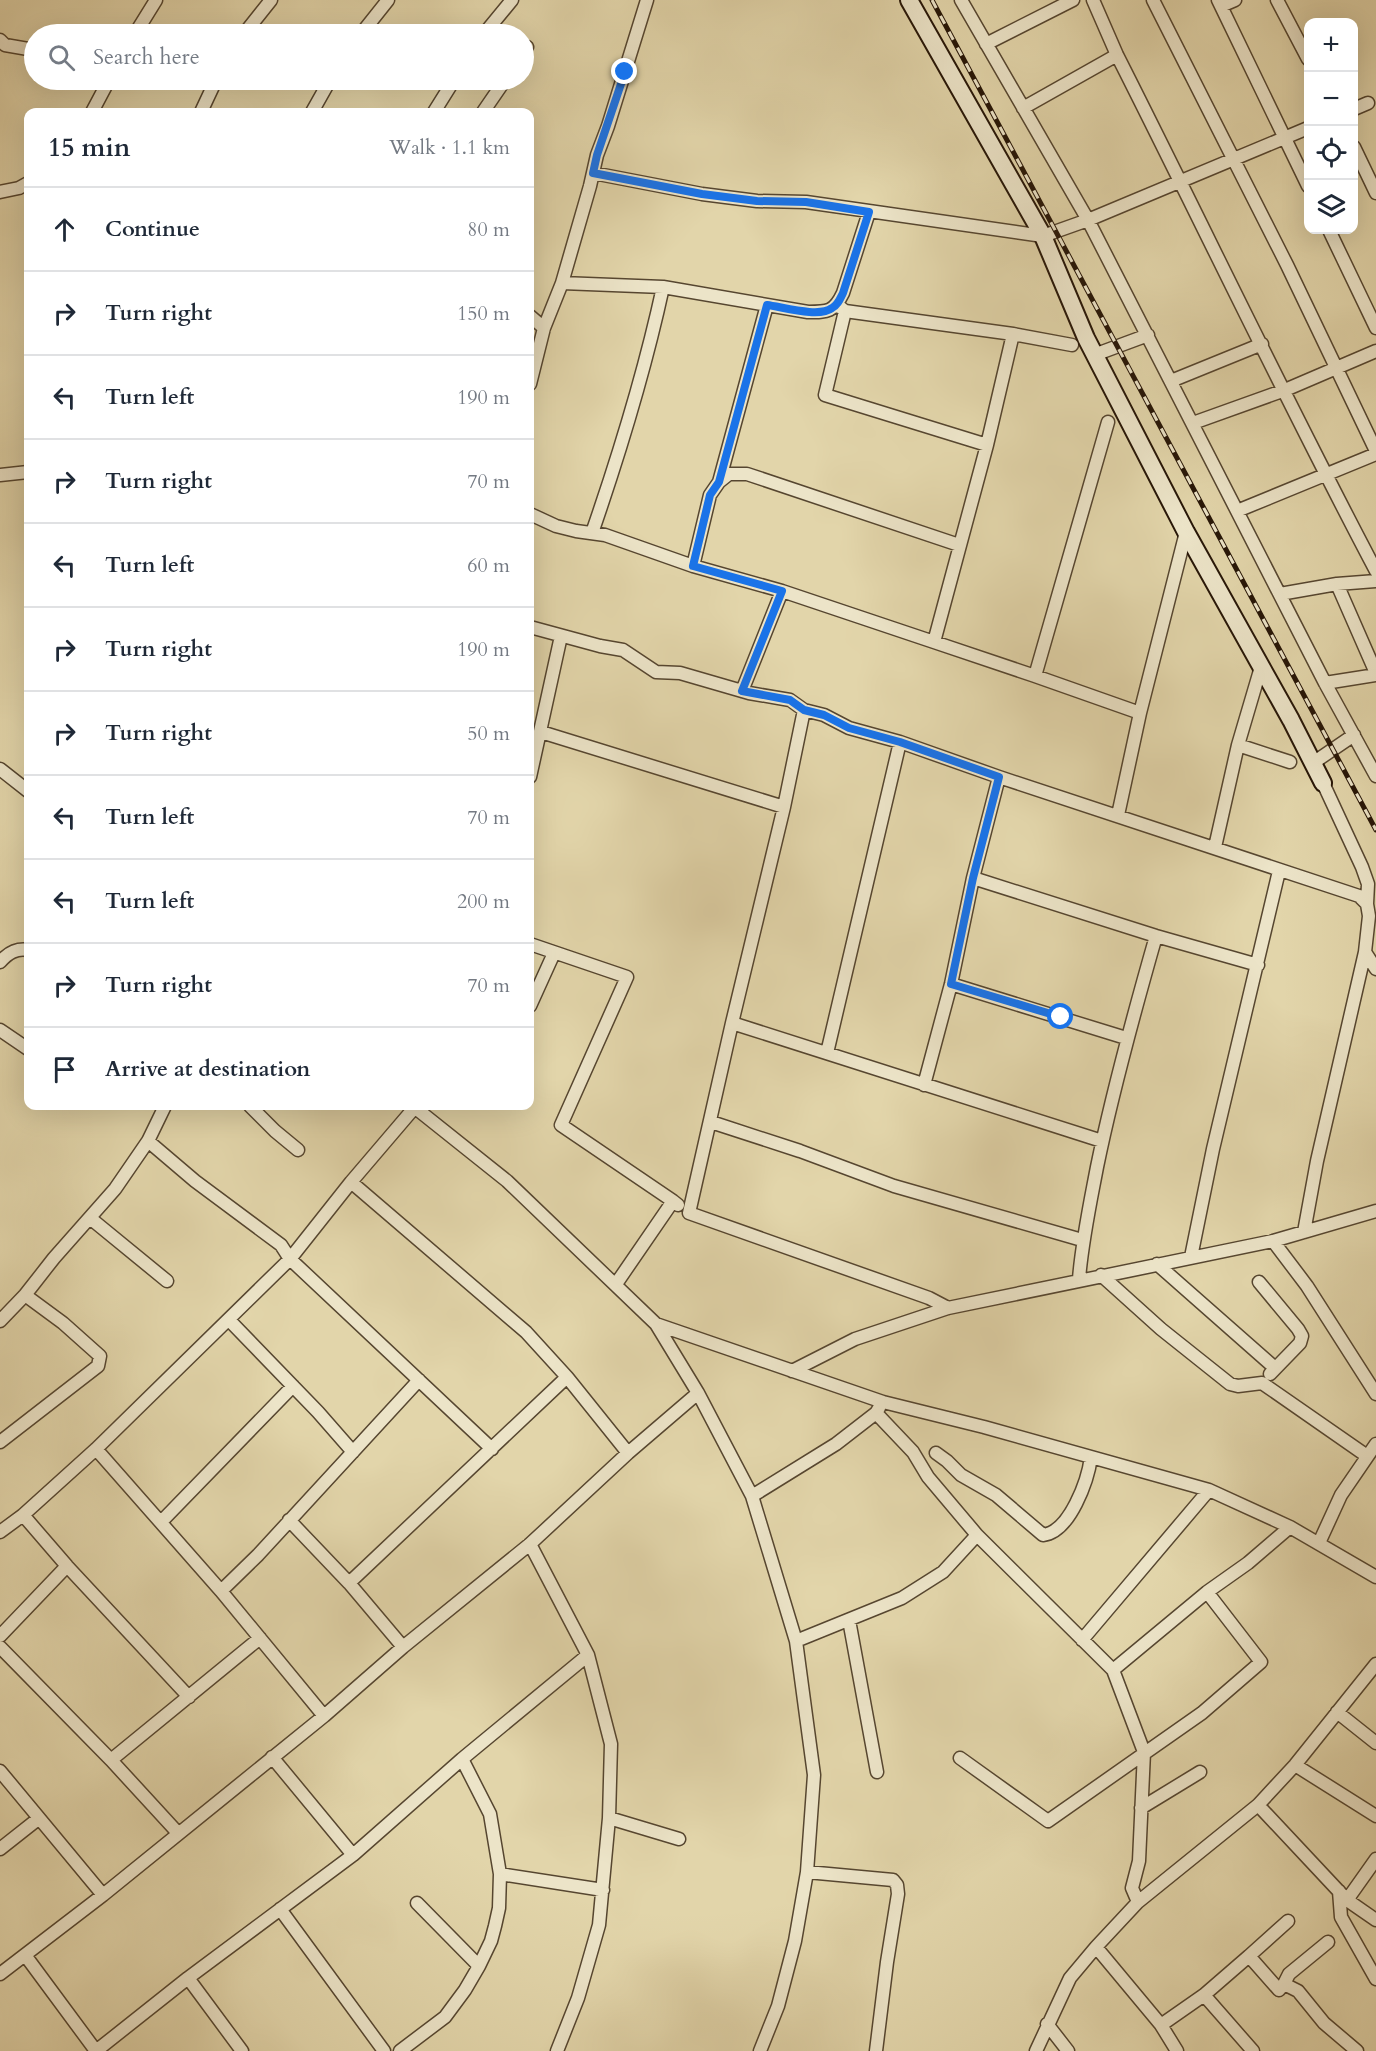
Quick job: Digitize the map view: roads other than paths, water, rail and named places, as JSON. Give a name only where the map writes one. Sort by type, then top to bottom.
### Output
[{"type":"main road","points":[[909,0],[1043,236],[1094,355],[1186,532],[1262,667],[1323,783]]},
{"type":"street","points":[[141,24],[156,0]]},
{"type":"street","points":[[252,24],[271,0]]},
{"type":"street","points":[[369,24],[388,0]]},
{"type":"street","points":[[492,24],[512,0]]},
{"type":"street","points":[[534,368],[544,328],[562,283],[597,155],[647,0]]},
{"type":"street","points":[[961,0],[1088,220],[1325,682],[1376,776]]},
{"type":"street","points":[[986,44],[1073,0]]},
{"type":"street","points":[[1093,0],[1117,55],[1376,572]]},
{"type":"street","points":[[1154,0],[1287,265],[1376,453],[1326,476],[1237,511]]},
{"type":"street","points":[[1235,0],[1219,3],[1305,180]]},
{"type":"street","points":[[1277,0],[1304,51]]},
{"type":"street","points":[[2,45],[24,48]]},
{"type":"street","points":[[1023,108],[1117,55]]},
{"type":"street","points":[[94,108],[103,90]]},
{"type":"street","points":[[203,108],[211,90]]},
{"type":"street","points":[[314,108],[324,90]]},
{"type":"street","points":[[436,108],[448,90]]},
{"type":"street","points":[[486,108],[498,90]]},
{"type":"street","points":[[1358,107],[1368,103]]},
{"type":"street","points":[[593,173],[702,194],[757,201],[806,202],[1043,236],[1088,220],[1304,130]]},
{"type":"street","points":[[1358,157],[1376,193]]},
{"type":"street","points":[[0,192],[24,185]]},
{"type":"street","points":[[869,212],[843,293],[825,395],[987,445]]},
{"type":"street","points":[[1331,234],[1376,328]]},
{"type":"street","points":[[562,283],[663,287],[808,312],[841,308],[1072,345]]},
{"type":"street","points":[[592,533],[634,401],[651,342],[663,287]]},
{"type":"street","points":[[719,482],[767,305]]},
{"type":"street","points":[[534,319],[544,328]]},
{"type":"street","points":[[934,642],[987,445],[1013,334]]},
{"type":"street","points":[[1094,355],[1148,335]]},
{"type":"street","points":[[1171,381],[1262,344]]},
{"type":"street","points":[[1193,423],[1285,390],[1376,351]]},
{"type":"street","points":[[1035,676],[1108,422]]},
{"type":"street","points":[[0,475],[24,472]]},
{"type":"street","points":[[693,566],[710,495],[719,482],[729,474],[737,472],[959,545]]},
{"type":"street","points":[[534,516],[556,526],[604,535],[693,566],[782,591],[1140,713]]},
{"type":"street","points":[[1118,816],[1140,713],[1186,532]]},
{"type":"street","points":[[1280,594],[1337,584],[1376,581]]},
{"type":"street","points":[[1325,682],[1376,674],[1337,584]]},
{"type":"street","points":[[742,691],[782,591]]},
{"type":"street","points":[[534,628],[623,650],[656,672],[680,674],[742,691],[790,700],[804,710],[824,715],[849,728],[900,742],[999,777],[1215,847],[1279,871],[1359,896],[1367,904]]},
{"type":"street","points":[[534,761],[561,636]]},
{"type":"street","points":[[1215,847],[1238,745],[1262,667]]},
{"type":"street","points":[[689,1213],[784,807],[804,710]]},
{"type":"street","points":[[541,732],[784,807]]},
{"type":"street","points":[[1313,763],[1354,735]]},
{"type":"street","points":[[827,1053],[900,742]]},
{"type":"street","points":[[1238,745],[1290,762]]},
{"type":"street","points":[[0,769],[24,788]]},
{"type":"street","points":[[924,1085],[951,984],[973,878],[999,777]]},
{"type":"street","points":[[1304,1232],[1317,1161],[1365,952],[1370,916],[1367,904],[1368,884],[1362,867],[1323,783]]},
{"type":"street","points":[[1191,1257],[1279,871]]},
{"type":"street","points":[[973,878],[1156,936],[1258,965]]},
{"type":"street","points":[[1079,1279],[1082,1240],[1102,1141],[1126,1038],[1156,936]]},
{"type":"street","points":[[534,945],[627,977],[561,1125],[689,1213],[929,1298],[948,1308]]},
{"type":"street","points":[[0,962],[6,955],[19,948],[24,949]]},
{"type":"street","points":[[534,997],[554,952]]},
{"type":"street","points":[[1365,952],[1376,969]]},
{"type":"street","points":[[951,984],[1126,1038]]},
{"type":"street","points":[[732,1023],[1102,1141]]},
{"type":"street","points":[[0,1030],[24,1046]]},
{"type":"street","points":[[0,1321],[115,1190],[148,1141],[163,1110]]},
{"type":"street","points":[[254,1110],[298,1150]]},
{"type":"street","points":[[0,1532],[23,1515],[96,1449],[290,1259],[411,1110]]},
{"type":"street","points":[[419,1110],[507,1181],[656,1324],[698,1393],[752,1496],[796,1641],[814,1775],[807,1872],[795,1941],[778,2006],[760,2051]]},
{"type":"street","points":[[711,1122],[800,1151],[894,1186],[1082,1240]]},
{"type":"street","points":[[148,1141],[195,1181],[280,1245],[290,1259],[492,1449]]},
{"type":"street","points":[[351,1182],[526,1332],[567,1377],[628,1453]]},
{"type":"street","points":[[616,1284],[673,1201]]},
{"type":"street","points":[[792,1371],[855,1339],[948,1308],[1079,1279],[1274,1241],[1375,1212]]},
{"type":"street","points":[[90,1218],[167,1281]]},
{"type":"street","points":[[1274,1241],[1307,1286],[1376,1394]]},
{"type":"street","points":[[1157,1264],[1275,1368]]},
{"type":"street","points":[[1101,1275],[1161,1329],[1230,1384],[1238,1386],[1262,1383],[1367,1456]]},
{"type":"street","points":[[1259,1282],[1302,1336],[1300,1343],[1262,1383]]},
{"type":"street","points":[[0,1442],[98,1366],[100,1356],[63,1323],[25,1295]]},
{"type":"street","points":[[229,1320],[353,1452]]},
{"type":"street","points":[[656,1324],[883,1402],[1209,1490],[1290,1527],[1376,1577]]},
{"type":"street","points":[[349,1583],[567,1377]]},
{"type":"street","points":[[222,1591],[418,1380]]},
{"type":"street","points":[[161,1522],[293,1386]]},
{"type":"street","points":[[0,1974],[103,1895],[324,1716],[403,1647],[530,1544],[628,1453],[698,1393]]},
{"type":"street","points":[[752,1496],[836,1444],[876,1413],[883,1402]]},
{"type":"street","points":[[876,1413],[913,1452],[928,1477],[977,1535],[1113,1670],[1144,1752],[1140,1862],[1132,1888],[1138,1902]]},
{"type":"street","points":[[1319,1543],[1341,1495],[1376,1444]]},
{"type":"street","points":[[96,1449],[222,1591],[324,1716]]},
{"type":"street","points":[[936,1453],[948,1461],[961,1475],[996,1495],[1043,1535],[1056,1530],[1079,1501],[1090,1472],[1092,1457]]},
{"type":"street","points":[[1082,1640],[1209,1490]]},
{"type":"street","points":[[23,1515],[67,1566],[189,1697]]},
{"type":"street","points":[[290,1520],[317,1552],[349,1583],[403,1647]]},
{"type":"street","points":[[1113,1670],[1290,1527]]},
{"type":"street","points":[[796,1641],[902,1598],[943,1572],[977,1535]]},
{"type":"street","points":[[530,1544],[588,1655],[611,1744],[609,1818],[599,1925],[578,1998],[557,2051]]},
{"type":"street","points":[[0,1636],[67,1566]]},
{"type":"street","points":[[960,1758],[1048,1821],[1202,1713],[1261,1662],[1207,1592]]},
{"type":"street","points":[[849,1620],[877,1772]]},
{"type":"street","points":[[111,1760],[260,1638]]},
{"type":"street","points":[[0,1647],[111,1760],[178,1833]]},
{"type":"street","points":[[25,1955],[96,2051],[188,1978],[353,1855],[462,1759],[588,1655]]},
{"type":"street","points":[[1036,2051],[1070,1978],[1096,1947],[1138,1902],[1258,1805],[1294,1765],[1376,1664]]},
{"type":"street","points":[[1337,1713],[1376,1743]]},
{"type":"street","points":[[272,1757],[353,1855]]},
{"type":"street","points":[[400,2051],[445,2017],[465,1990],[491,1941],[499,1908],[500,1874],[490,1814],[462,1759]]},
{"type":"street","points":[[1294,1765],[1376,1816]]},
{"type":"street","points":[[0,1771],[103,1895]]},
{"type":"street","points":[[1141,1808],[1200,1772]]},
{"type":"street","points":[[1258,1805],[1343,1895],[1376,1920]]},
{"type":"street","points":[[609,1818],[679,1839]]},
{"type":"street","points":[[0,1850],[38,1819]]},
{"type":"street","points":[[1376,1859],[1343,1895],[1341,1917],[1376,1979]]},
{"type":"street","points":[[807,1872],[893,1880],[897,1885],[898,1894],[876,2051]]},
{"type":"street","points":[[500,1874],[603,1890]]},
{"type":"street","points":[[417,1903],[479,1966]]},
{"type":"street","points":[[280,1909],[384,2051]]},
{"type":"street","points":[[1161,2025],[1204,1995],[1288,1921]]},
{"type":"street","points":[[1249,1956],[1279,1990],[1290,1974],[1328,1942]]},
{"type":"street","points":[[1096,1947],[1161,2025],[1178,2051]]},
{"type":"street","points":[[188,1978],[242,2051]]},
{"type":"street","points":[[1284,1984],[1298,1991],[1324,2023],[1357,2051]]},
{"type":"street","points":[[1204,1995],[1253,2051]]},
{"type":"street","points":[[1047,2024],[1068,2051]]},
{"type":"railway","points":[[932,0],[1376,830]]}]
